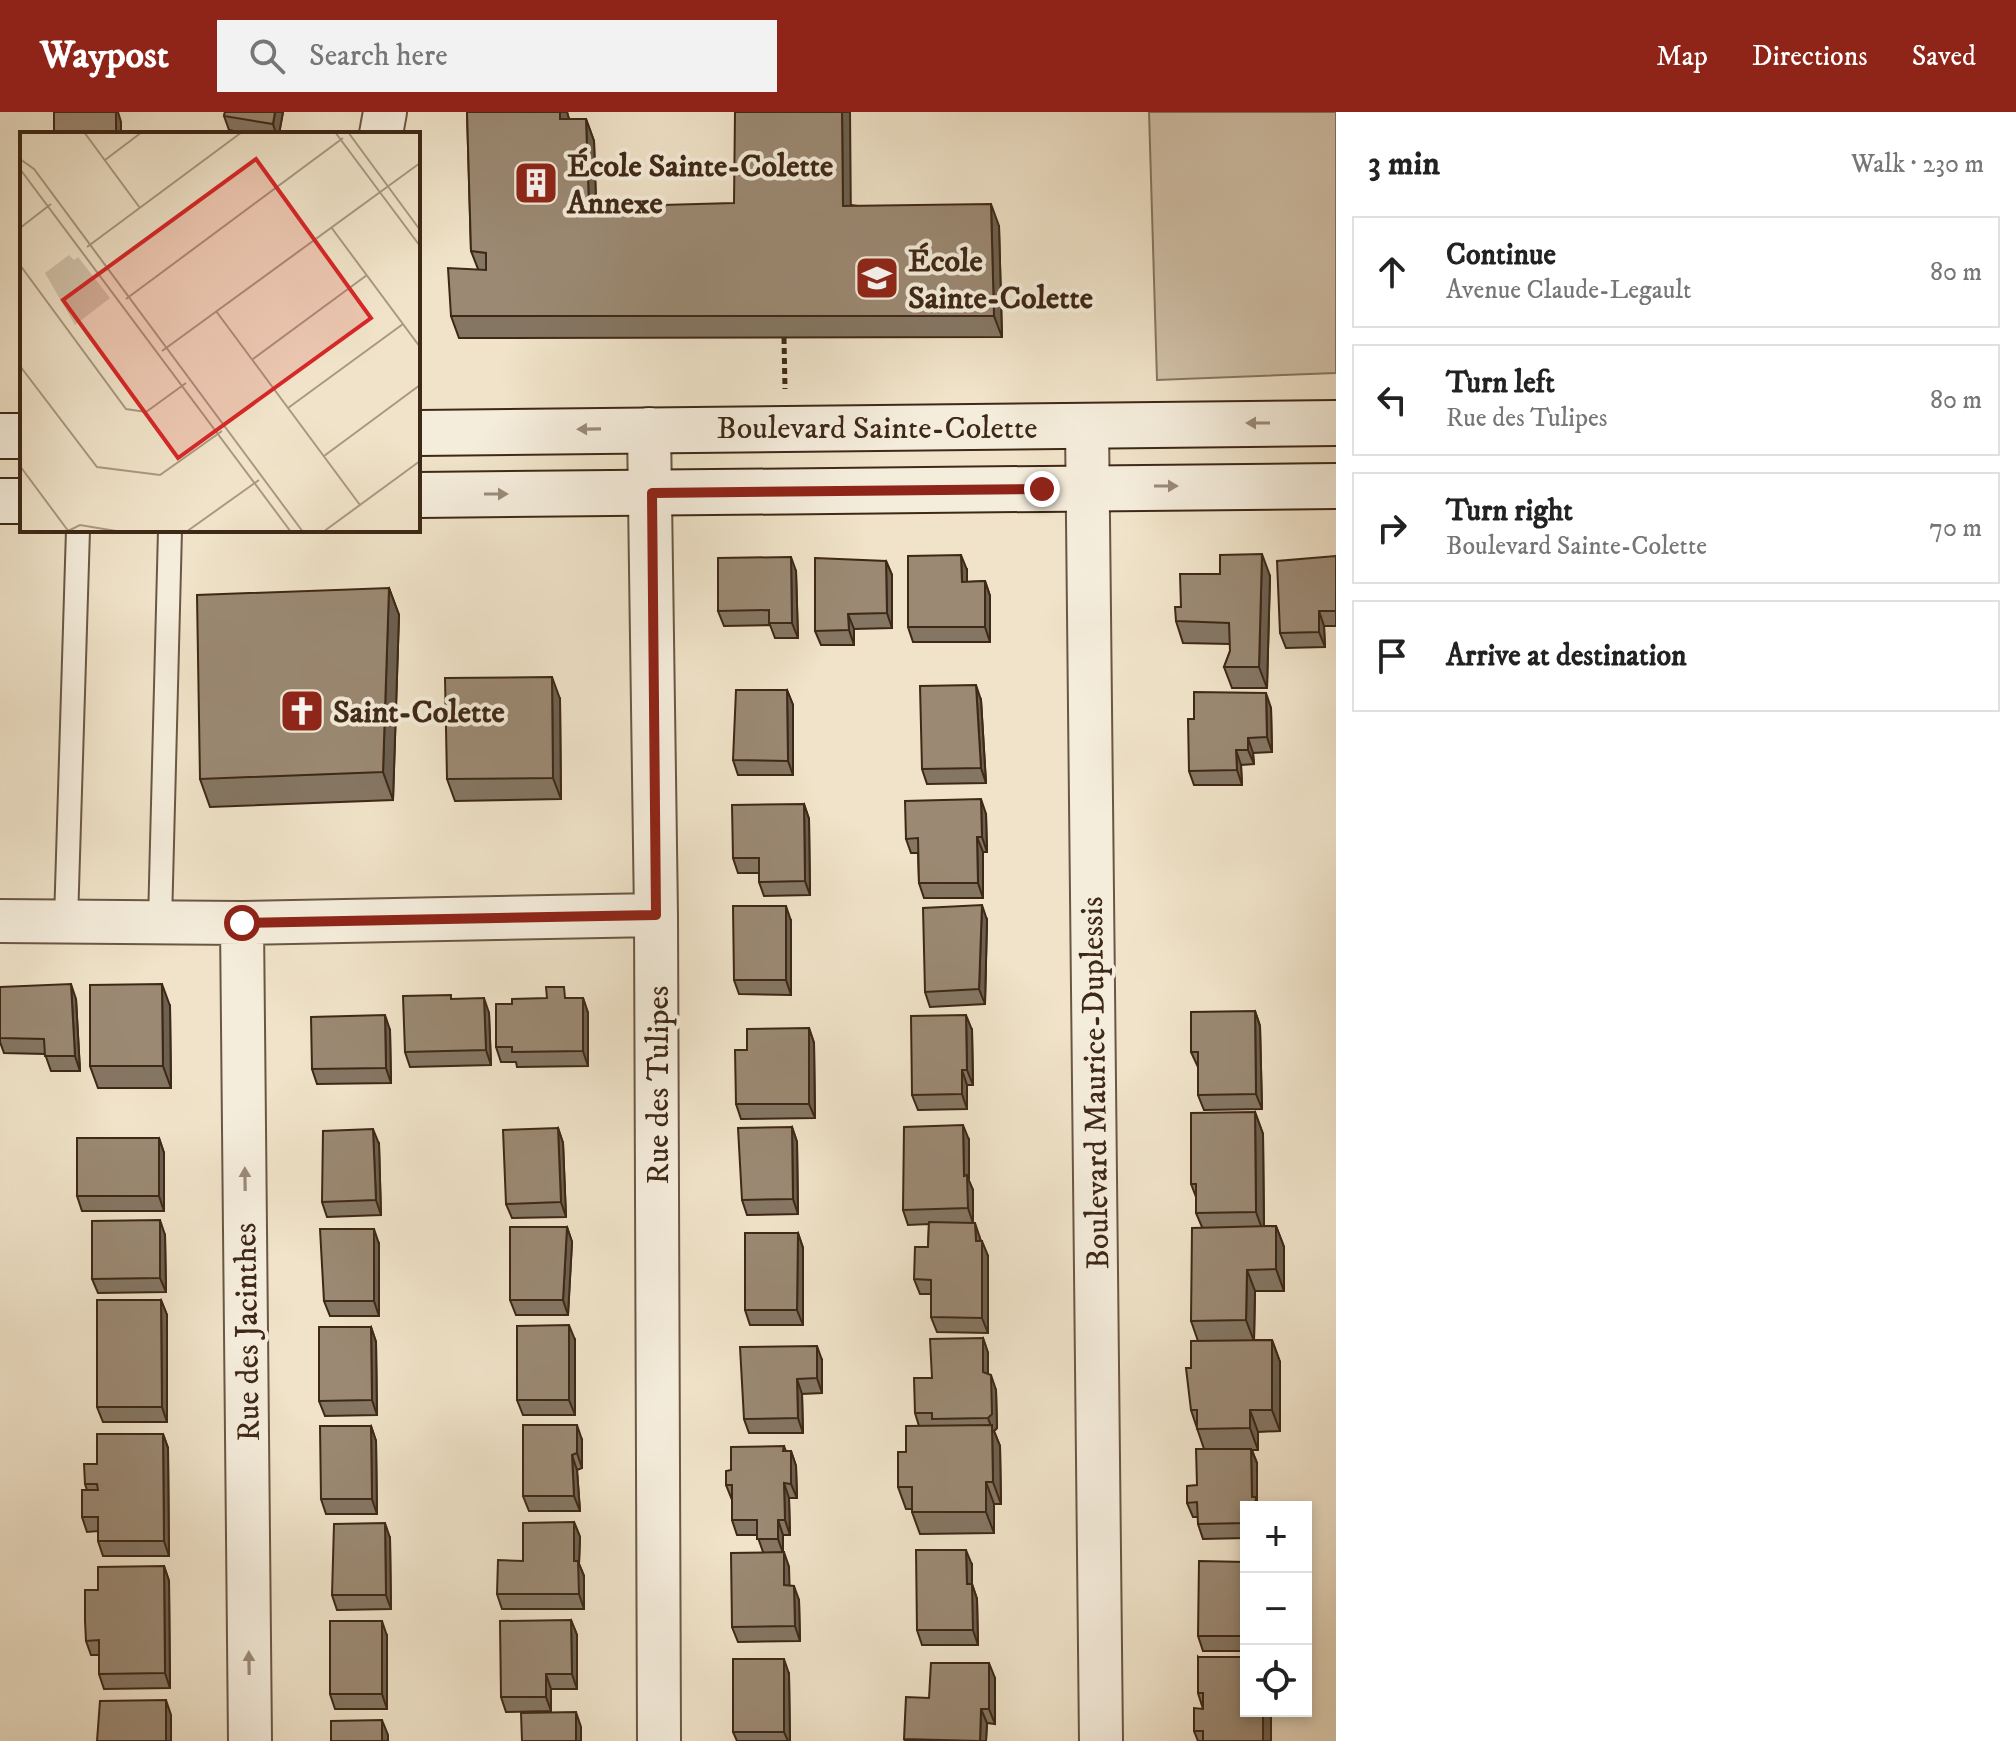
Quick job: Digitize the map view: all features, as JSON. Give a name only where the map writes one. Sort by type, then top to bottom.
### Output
[{"type":"street","points":[[381,132],[385,112]]},
{"type":"street","name":"Boulevard Sainte-Colette","points":[[420,433],[1336,423]]},
{"type":"street","name":"Boulevard Maurice-Duplessis","points":[[1087,425],[1101,1741]]},
{"type":"street","name":"Rue des Tulipes","points":[[649,429],[656,915],[659,1741]]},
{"type":"street","name":"Boulevard Sainte-Colette","points":[[420,495],[1336,486]]},
{"type":"street","points":[[0,921],[242,923],[656,915]]},
{"type":"street","name":"Rue des Jacinthes","points":[[242,923],[250,1741]]},
{"type":"lane","points":[[66,921],[78,532]]},
{"type":"lane","points":[[160,922],[170,532]]},
{"type":"path","points":[[784,338],[785,395]]},
{"type":"shaded area","points":[[1149,112],[1336,112],[1336,373],[1157,380]]},
{"type":"building","points":[[54,112],[116,112],[116,132],[54,132]]},
{"type":"building","points":[[225,112],[275,112],[273,124],[224,116]]},
{"type":"building","name":"École Sainte-Colette Annexe","points":[[467,112],[560,112],[560,119],[586,119],[589,207],[734,203],[735,112],[842,112],[843,206],[991,204],[994,316],[451,316],[448,268],[486,270],[486,253],[471,251]]},
{"type":"building","points":[[1262,554],[1259,667],[1224,667],[1230,651],[1229,623],[1176,621],[1175,607],[1181,607],[1180,574],[1220,574],[1220,555]]},
{"type":"building","points":[[961,555],[962,582],[985,581],[985,627],[908,627],[908,556]]},
{"type":"building","points":[[1336,556],[1336,611],[1319,611],[1319,632],[1280,633],[1277,561]]},
{"type":"building","points":[[791,557],[792,623],[769,623],[769,610],[718,611],[718,558]]},
{"type":"building","points":[[815,558],[886,561],[887,613],[848,614],[849,630],[815,631]]},
{"type":"building","name":"Saint-Colette","points":[[389,588],[383,772],[200,779],[197,595]]},
{"type":"building","points":[[552,677],[553,778],[447,779],[445,678]]},
{"type":"building","points":[[976,685],[981,768],[922,769],[920,686]]},
{"type":"building","points":[[736,690],[787,690],[788,761],[733,760]]},
{"type":"building","points":[[1194,692],[1266,693],[1267,737],[1248,738],[1248,750],[1236,750],[1237,770],[1189,771],[1188,719],[1194,719]]},
{"type":"building","points":[[981,799],[982,837],[977,837],[978,883],[919,883],[918,838],[906,839],[905,801]]},
{"type":"building","points":[[804,804],[805,881],[759,882],[759,858],[733,858],[732,805]]},
{"type":"building","points":[[982,905],[979,989],[925,992],[923,908]]},
{"type":"building","points":[[733,906],[786,906],[786,980],[734,980]]},
{"type":"building","points":[[71,984],[75,1056],[45,1056],[44,1039],[0,1038],[0,987]]},
{"type":"building","points":[[162,984],[163,1066],[90,1066],[90,985]]},
{"type":"building","points":[[546,987],[564,987],[565,998],[583,998],[583,1051],[512,1052],[512,1047],[496,1047],[496,1004],[512,1004],[512,999],[547,998]]},
{"type":"building","points":[[451,995],[451,999],[484,998],[486,1050],[405,1052],[403,996]]},
{"type":"building","points":[[1255,1011],[1256,1094],[1198,1095],[1198,1052],[1191,1052],[1191,1012]]},
{"type":"building","points":[[385,1015],[386,1068],[312,1069],[311,1017]]},
{"type":"building","points":[[966,1015],[967,1070],[962,1070],[962,1094],[912,1095],[911,1016]]},
{"type":"building","points":[[809,1028],[809,1104],[736,1104],[735,1050],[747,1050],[747,1029]]},
{"type":"building","points":[[1255,1112],[1256,1212],[1196,1213],[1196,1184],[1191,1184],[1191,1113]]},
{"type":"building","points":[[963,1125],[968,1208],[903,1210],[904,1127]]},
{"type":"building","points":[[792,1127],[793,1199],[742,1200],[738,1128]]},
{"type":"building","points":[[558,1128],[561,1202],[506,1204],[503,1130]]},
{"type":"building","points":[[373,1129],[376,1200],[322,1202],[323,1131]]},
{"type":"building","points":[[77,1138],[159,1138],[159,1196],[77,1196]]},
{"type":"building","points":[[160,1220],[160,1278],[92,1279],[92,1221]]},
{"type":"building","points":[[929,1222],[975,1223],[976,1241],[982,1241],[982,1318],[931,1317],[931,1280],[914,1279],[915,1247],[928,1247]]},
{"type":"building","points":[[1276,1226],[1276,1269],[1247,1270],[1246,1320],[1191,1321],[1192,1228]]},
{"type":"building","points":[[510,1227],[567,1227],[563,1300],[510,1300]]},
{"type":"building","points":[[320,1229],[374,1229],[374,1301],[324,1301]]},
{"type":"building","points":[[745,1233],[798,1233],[797,1310],[745,1310]]},
{"type":"building","points":[[97,1300],[161,1300],[162,1407],[97,1407]]},
{"type":"building","points":[[569,1325],[569,1400],[517,1400],[517,1326]]},
{"type":"building","points":[[319,1327],[371,1327],[372,1400],[319,1401]]},
{"type":"building","points":[[983,1338],[983,1372],[991,1375],[992,1414],[988,1418],[932,1419],[932,1413],[915,1413],[914,1378],[932,1378],[930,1339]]},
{"type":"building","points":[[1272,1340],[1272,1410],[1250,1410],[1250,1428],[1197,1429],[1197,1410],[1191,1410],[1186,1368],[1191,1368],[1191,1341]]},
{"type":"building","points":[[817,1346],[817,1378],[797,1379],[798,1418],[744,1419],[740,1347]]},
{"type":"building","points":[[523,1425],[577,1425],[577,1453],[572,1455],[574,1496],[523,1496]]},
{"type":"building","points":[[992,1425],[993,1482],[986,1482],[986,1512],[912,1512],[912,1487],[898,1487],[898,1452],[906,1452],[906,1426]]},
{"type":"building","points":[[320,1426],[371,1426],[372,1499],[321,1499]]},
{"type":"building","points":[[97,1434],[163,1434],[164,1541],[98,1541],[98,1517],[82,1517],[82,1490],[98,1490],[97,1484],[85,1484],[84,1464],[97,1464]]},
{"type":"building","points":[[784,1446],[783,1451],[791,1451],[791,1484],[784,1483],[785,1520],[778,1520],[778,1539],[757,1539],[757,1520],[732,1520],[732,1485],[726,1485],[726,1471],[731,1470],[731,1447]]},
{"type":"building","points":[[1196,1449],[1251,1449],[1252,1497],[1256,1497],[1256,1501],[1240,1501],[1240,1523],[1198,1524],[1197,1502],[1187,1503],[1187,1486],[1197,1485]]},
{"type":"building","points":[[574,1522],[574,1561],[578,1561],[579,1594],[497,1594],[498,1560],[523,1561],[523,1523]]},
{"type":"building","points":[[385,1523],[386,1595],[332,1595],[334,1524]]},
{"type":"building","points":[[916,1550],[966,1550],[967,1584],[972,1584],[973,1630],[917,1630]]},
{"type":"building","points":[[784,1552],[784,1585],[794,1586],[795,1626],[732,1627],[731,1553]]},
{"type":"building","points":[[1199,1561],[1240,1562],[1240,1636],[1198,1636]]},
{"type":"building","points":[[164,1566],[165,1673],[99,1674],[99,1640],[86,1641],[85,1621],[85,1590],[98,1590],[98,1567]]},
{"type":"building","points":[[571,1620],[572,1674],[546,1674],[546,1697],[501,1697],[500,1621]]},
{"type":"building","points":[[330,1621],[382,1621],[382,1694],[330,1694]]},
{"type":"building","points":[[1198,1657],[1240,1657],[1240,1717],[1263,1717],[1263,1741],[1203,1741],[1203,1731],[1194,1731],[1194,1708],[1203,1709],[1203,1693],[1198,1693]]},
{"type":"building","points":[[733,1659],[784,1659],[784,1732],[733,1732]]},
{"type":"building","points":[[931,1663],[989,1663],[989,1709],[981,1709],[980,1741],[904,1739],[906,1697],[929,1698]]},
{"type":"building","points":[[166,1700],[166,1741],[97,1741],[100,1701]]},
{"type":"building","points":[[576,1712],[576,1741],[522,1741],[521,1713]]},
{"type":"building","points":[[382,1720],[382,1741],[331,1741],[331,1721]]},
{"type":"place","name":"École Sainte-Colette Annexe","points":[[536,183]]},
{"type":"place","name":"École Sainte-Colette","points":[[877,278]]},
{"type":"place","name":"Saint-Colette","points":[[302,711]]},
{"type":"route","points":[[242,923],[656,915],[652,493],[1042,489]]}]
